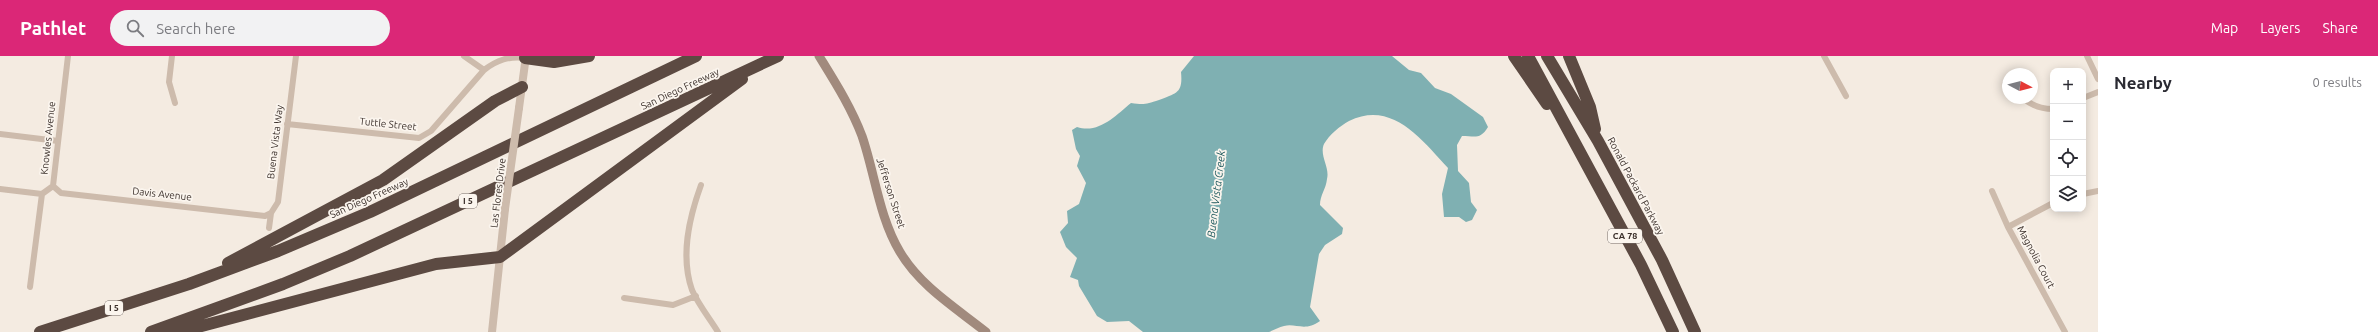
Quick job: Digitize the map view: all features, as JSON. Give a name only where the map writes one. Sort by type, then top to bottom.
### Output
[{"type":"highway","points":[[526,57],[554,62],[590,56]]},
{"type":"highway","name":"San Diego Freeway","points":[[40,332],[189,284],[278,251],[370,212],[696,56]]},
{"type":"highway","name":"San Diego Freeway","points":[[151,332],[282,284],[350,256],[778,56]]},
{"type":"highway","points":[[1514,56],[1574,142]]},
{"type":"highway","name":"CA 78","points":[[1528,56],[1641,265],[1673,332]]},
{"type":"highway","name":"Ronald Packard Parkway","points":[[1547,56],[1598,142],[1662,260],[1695,332]]},
{"type":"highway","points":[[1569,56],[1590,107],[1598,142]]},
{"type":"highway","points":[[171,332],[194,328],[436,264],[500,257],[764,63]]},
{"type":"highway","points":[[189,284],[383,180],[495,101],[522,87]]},
{"type":"main road","name":"Jefferson Street","points":[[819,56],[845,98],[862,136],[888,227],[900,252],[929,286],[986,332]]},
{"type":"street","name":"Knowles Avenue","points":[[42,194],[53,186],[68,56]]},
{"type":"street","points":[[172,56],[169,82],[175,103]]},
{"type":"street","name":"Buena Vista Way","points":[[269,228],[271,213],[278,202],[296,56]]},
{"type":"street","points":[[464,56],[484,70]]},
{"type":"street","points":[[1824,56],[1846,96]]},
{"type":"street","points":[[2087,56],[2098,79]]},
{"type":"street","name":"Tuttle Street","points":[[287,124],[419,138],[431,131],[484,70],[494,63],[514,57],[526,57]]},
{"type":"street","name":"Las Flores Drive","points":[[492,332],[505,209],[526,57]]},
{"type":"street","points":[[2086,97],[2098,92]]},
{"type":"street","points":[[2029,104],[2040,108],[2050,109]]},
{"type":"street","points":[[0,134],[58,141]]},
{"type":"street","points":[[701,185],[692,208],[686,263],[692,291],[718,332]]},
{"type":"street","name":"Davis Avenue","points":[[53,186],[61,193],[265,216],[271,213]]},
{"type":"street","points":[[0,189],[42,194],[30,287]]},
{"type":"street","name":"Magnolia Court","points":[[1992,191],[2008,227],[2064,332]]},
{"type":"street","points":[[2086,193],[2098,191]]},
{"type":"street","points":[[2008,227],[2050,205]]},
{"type":"street","points":[[624,298],[673,305],[696,296]]},
{"type":"water","name":"Buena Vista Creek","points":[[1194,56],[1392,56],[1409,70],[1421,73],[1435,88],[1451,94],[1483,117],[1488,127],[1480,136],[1462,136],[1457,145],[1458,171],[1469,183],[1471,202],[1477,210],[1472,220],[1466,222],[1459,217],[1444,217],[1442,194],[1448,168],[1427,145],[1404,126],[1392,119],[1379,115],[1364,116],[1349,121],[1338,128],[1326,141],[1323,148],[1328,175],[1320,205],[1343,228],[1342,234],[1325,245],[1319,254],[1310,307],[1320,321],[1305,327],[1288,325],[1269,332],[1143,332],[1129,321],[1107,322],[1097,316],[1079,286],[1078,280],[1070,277],[1077,258],[1066,247],[1060,232],[1068,223],[1067,211],[1079,204],[1086,183],[1077,166],[1080,156],[1076,149],[1072,130],[1077,127],[1085,129],[1100,126],[1113,118],[1131,103],[1148,103],[1174,94],[1180,88],[1181,72]]}]
